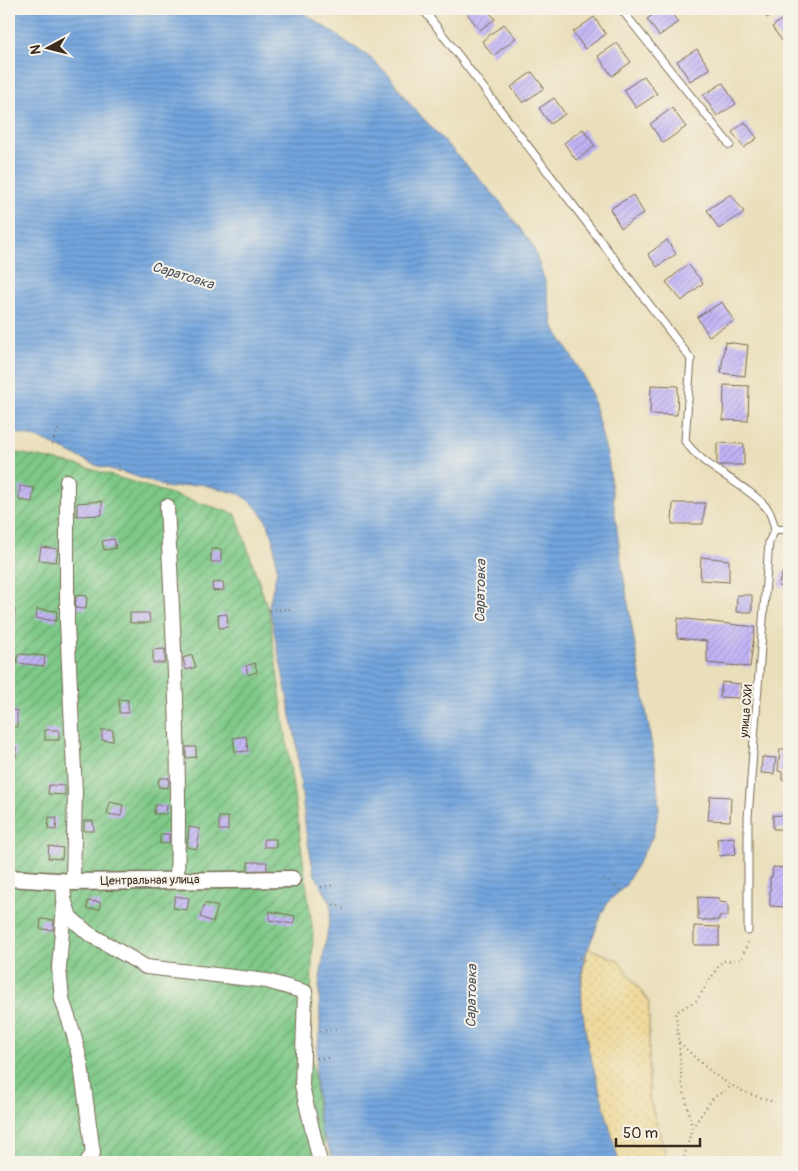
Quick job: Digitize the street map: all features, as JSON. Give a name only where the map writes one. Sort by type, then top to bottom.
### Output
[{"type":"street","points":[[67,481],[67,623],[75,792],[59,968],[62,999],[74,1035],[81,1065],[93,1153],[87,1162]]},
{"type":"street","points":[[167,506],[177,719],[179,821],[177,879]]},
{"type":"street","name":"Центральная улица","points":[[9,878],[68,882],[177,879],[292,879]]},
{"type":"street","points":[[64,899],[70,917],[88,933],[146,967],[267,981],[305,992],[302,1086],[320,1162]]},
{"type":"lane","points":[[423,9],[692,359],[684,441],[707,463],[767,508],[775,528],[789,530]]},
{"type":"lane","points":[[621,9],[730,145]]},
{"type":"lane","name":"улица СХИ","points":[[748,934],[748,818],[769,542],[775,528]]},
{"type":"path","points":[[52,444],[58,427]]},
{"type":"path","points":[[119,465],[120,472]]},
{"type":"path","points":[[167,480],[168,488]]},
{"type":"path","points":[[270,610],[292,608]]},
{"type":"path","points":[[603,879],[622,890]]},
{"type":"path","points":[[321,887],[335,885]]},
{"type":"path","points":[[329,902],[344,910]]},
{"type":"path","points":[[692,1128],[682,1082],[676,1012],[697,1000],[722,961],[741,960],[748,934]]},
{"type":"path","points":[[579,957],[584,960]]},
{"type":"path","points":[[320,1031],[337,1030]]},
{"type":"path","points":[[679,1042],[715,1076],[730,1087],[774,1102]]},
{"type":"path","points":[[316,1058],[331,1058]]},
{"type":"path","points":[[683,1162],[692,1128],[713,1098],[730,1087]]},
{"type":"sand","points":[[588,948],[618,960],[649,1002],[649,1097],[668,1162],[619,1162],[603,1113],[588,1056],[582,998],[583,972]]},
{"type":"green space","points":[[9,451],[78,465],[236,514],[269,612],[313,933],[310,1033],[318,1119],[327,1162],[9,1162]]},
{"type":"water","name":"Саратовка","points":[[9,9],[298,9],[369,57],[389,75],[409,103],[498,199],[533,246],[545,281],[554,328],[583,375],[592,396],[608,459],[622,568],[656,770],[659,809],[653,836],[625,886],[608,902],[602,913],[584,959],[581,979],[582,1007],[588,1047],[619,1162],[335,1162],[320,1129],[315,1077],[320,1025],[319,985],[331,909],[329,900],[314,873],[306,832],[296,740],[269,606],[277,570],[273,537],[265,518],[253,504],[240,494],[200,484],[169,488],[95,465],[41,439],[9,431]]},
{"type":"building","points":[[468,9],[487,9],[495,19],[480,30],[465,11]]},
{"type":"building","points":[[661,9],[668,9],[678,22],[659,36],[647,19]]},
{"type":"building","points":[[761,9],[781,9],[767,18]]},
{"type":"building","points":[[789,14],[789,37],[783,42],[772,27]]},
{"type":"building","points":[[594,17],[606,34],[585,49],[573,32]]},
{"type":"building","points":[[504,24],[516,38],[493,56],[482,41]]},
{"type":"building","points":[[617,43],[631,62],[612,76],[598,56]]},
{"type":"building","points":[[697,49],[710,69],[690,81],[677,61]]},
{"type":"building","points":[[532,72],[544,88],[523,103],[511,87]]},
{"type":"building","points":[[644,76],[657,94],[636,108],[624,90]]},
{"type":"building","points":[[723,83],[736,104],[717,116],[703,95]]},
{"type":"building","points":[[554,98],[565,114],[550,124],[539,108]]},
{"type":"building","points":[[672,108],[686,127],[663,143],[650,124]]},
{"type":"building","points":[[745,122],[757,138],[744,148],[732,132]]},
{"type":"building","points":[[583,129],[595,146],[576,160],[564,143]]},
{"type":"building","points":[[731,194],[744,212],[719,229],[707,210]]},
{"type":"building","points":[[633,195],[644,213],[621,228],[610,209]]},
{"type":"building","points":[[667,240],[676,254],[657,267],[648,254]]},
{"type":"building","points":[[688,264],[703,283],[682,301],[666,282]]},
{"type":"building","points":[[722,302],[734,321],[709,336],[697,317]]},
{"type":"building","points":[[725,342],[748,345],[745,376],[721,373]]},
{"type":"building","points":[[651,385],[678,386],[677,415],[650,414]]},
{"type":"building","points":[[724,385],[749,386],[748,421],[723,420]]},
{"type":"building","points":[[717,443],[744,444],[744,465],[717,465]]},
{"type":"building","points":[[20,486],[34,488],[32,502],[19,500]]},
{"type":"building","points":[[102,501],[102,515],[77,516],[77,503]]},
{"type":"building","points":[[673,503],[705,503],[703,524],[672,524]]},
{"type":"building","points":[[114,539],[116,548],[104,550],[102,541]]},
{"type":"building","points":[[41,547],[58,549],[56,562],[39,560]]},
{"type":"building","points":[[211,549],[221,549],[221,562],[211,562]]},
{"type":"building","points":[[701,557],[729,560],[729,582],[700,580]]},
{"type":"building","points":[[783,571],[789,573],[789,588],[778,586]]},
{"type":"building","points":[[223,582],[224,590],[213,591],[212,583]]},
{"type":"building","points":[[76,595],[87,596],[86,609],[75,608]]},
{"type":"building","points":[[737,595],[752,595],[752,612],[736,612]]},
{"type":"building","points":[[9,609],[15,609],[14,621],[9,621]]},
{"type":"building","points":[[37,609],[57,611],[56,621],[36,618]]},
{"type":"building","points":[[130,613],[149,613],[150,623],[130,623]]},
{"type":"building","points":[[227,614],[228,627],[219,628],[218,615]]},
{"type":"building","points":[[678,618],[755,627],[750,667],[707,663],[707,641],[677,638]]},
{"type":"building","points":[[9,637],[13,637],[12,650],[9,650]]},
{"type":"building","points":[[165,649],[165,663],[153,663],[153,650]]},
{"type":"building","points":[[18,654],[45,656],[44,666],[17,663]]},
{"type":"building","points":[[192,655],[196,667],[186,670],[183,658]]},
{"type":"building","points":[[255,663],[257,672],[248,675],[246,666]]},
{"type":"building","points":[[722,682],[741,684],[740,698],[720,697]]},
{"type":"building","points":[[119,699],[128,700],[128,713],[119,713]]},
{"type":"building","points":[[17,710],[17,727],[9,727],[9,711]]},
{"type":"building","points":[[788,713],[789,733],[785,733]]},
{"type":"building","points":[[45,730],[59,730],[59,740],[45,740]]},
{"type":"building","points":[[102,730],[113,730],[113,741],[102,740]]},
{"type":"building","points":[[246,736],[248,751],[235,752],[233,738]]},
{"type":"building","points":[[9,747],[16,747],[16,757],[9,757]]},
{"type":"building","points":[[186,747],[196,747],[196,757],[186,758]]},
{"type":"building","points":[[780,749],[789,749],[789,780],[782,780],[782,772],[778,771]]},
{"type":"building","points":[[762,757],[776,758],[774,774],[761,773]]},
{"type":"building","points":[[159,778],[169,778],[168,788],[158,787]]},
{"type":"building","points":[[49,785],[65,786],[65,795],[48,794]]},
{"type":"building","points":[[789,787],[789,809],[786,808]]},
{"type":"building","points":[[710,796],[731,797],[730,821],[708,820]]},
{"type":"building","points":[[110,802],[123,805],[121,816],[107,814]]},
{"type":"building","points":[[155,805],[167,805],[166,814],[154,814]]},
{"type":"building","points":[[773,815],[789,816],[789,836],[785,836],[786,829],[773,829]]},
{"type":"building","points":[[49,817],[57,818],[56,830],[48,829]]},
{"type":"building","points":[[219,817],[228,817],[228,830],[219,830]]},
{"type":"building","points":[[84,821],[93,821],[94,831],[84,831]]},
{"type":"building","points":[[189,827],[200,829],[197,849],[187,847]]},
{"type":"building","points":[[160,834],[169,834],[169,843],[160,844]]},
{"type":"building","points":[[734,837],[736,854],[719,856],[717,839]]},
{"type":"building","points":[[264,839],[276,839],[276,847],[264,847]]},
{"type":"building","points":[[49,846],[63,848],[62,859],[48,858]]},
{"type":"building","points":[[248,862],[267,862],[267,871],[248,872]]},
{"type":"building","points":[[773,867],[789,868],[787,907],[770,906],[770,877],[772,877]]},
{"type":"building","points":[[175,896],[189,898],[187,910],[173,908]]},
{"type":"building","points":[[698,897],[719,898],[719,902],[728,903],[728,916],[719,916],[719,920],[698,920]]},
{"type":"building","points":[[88,901],[100,902],[100,909],[87,909]]},
{"type":"building","points":[[205,903],[218,907],[213,922],[200,917]]},
{"type":"building","points":[[270,911],[295,916],[293,924],[269,920]]},
{"type":"building","points":[[41,919],[54,920],[53,930],[40,929]]},
{"type":"building","points":[[694,926],[719,927],[719,945],[694,945]]}]
